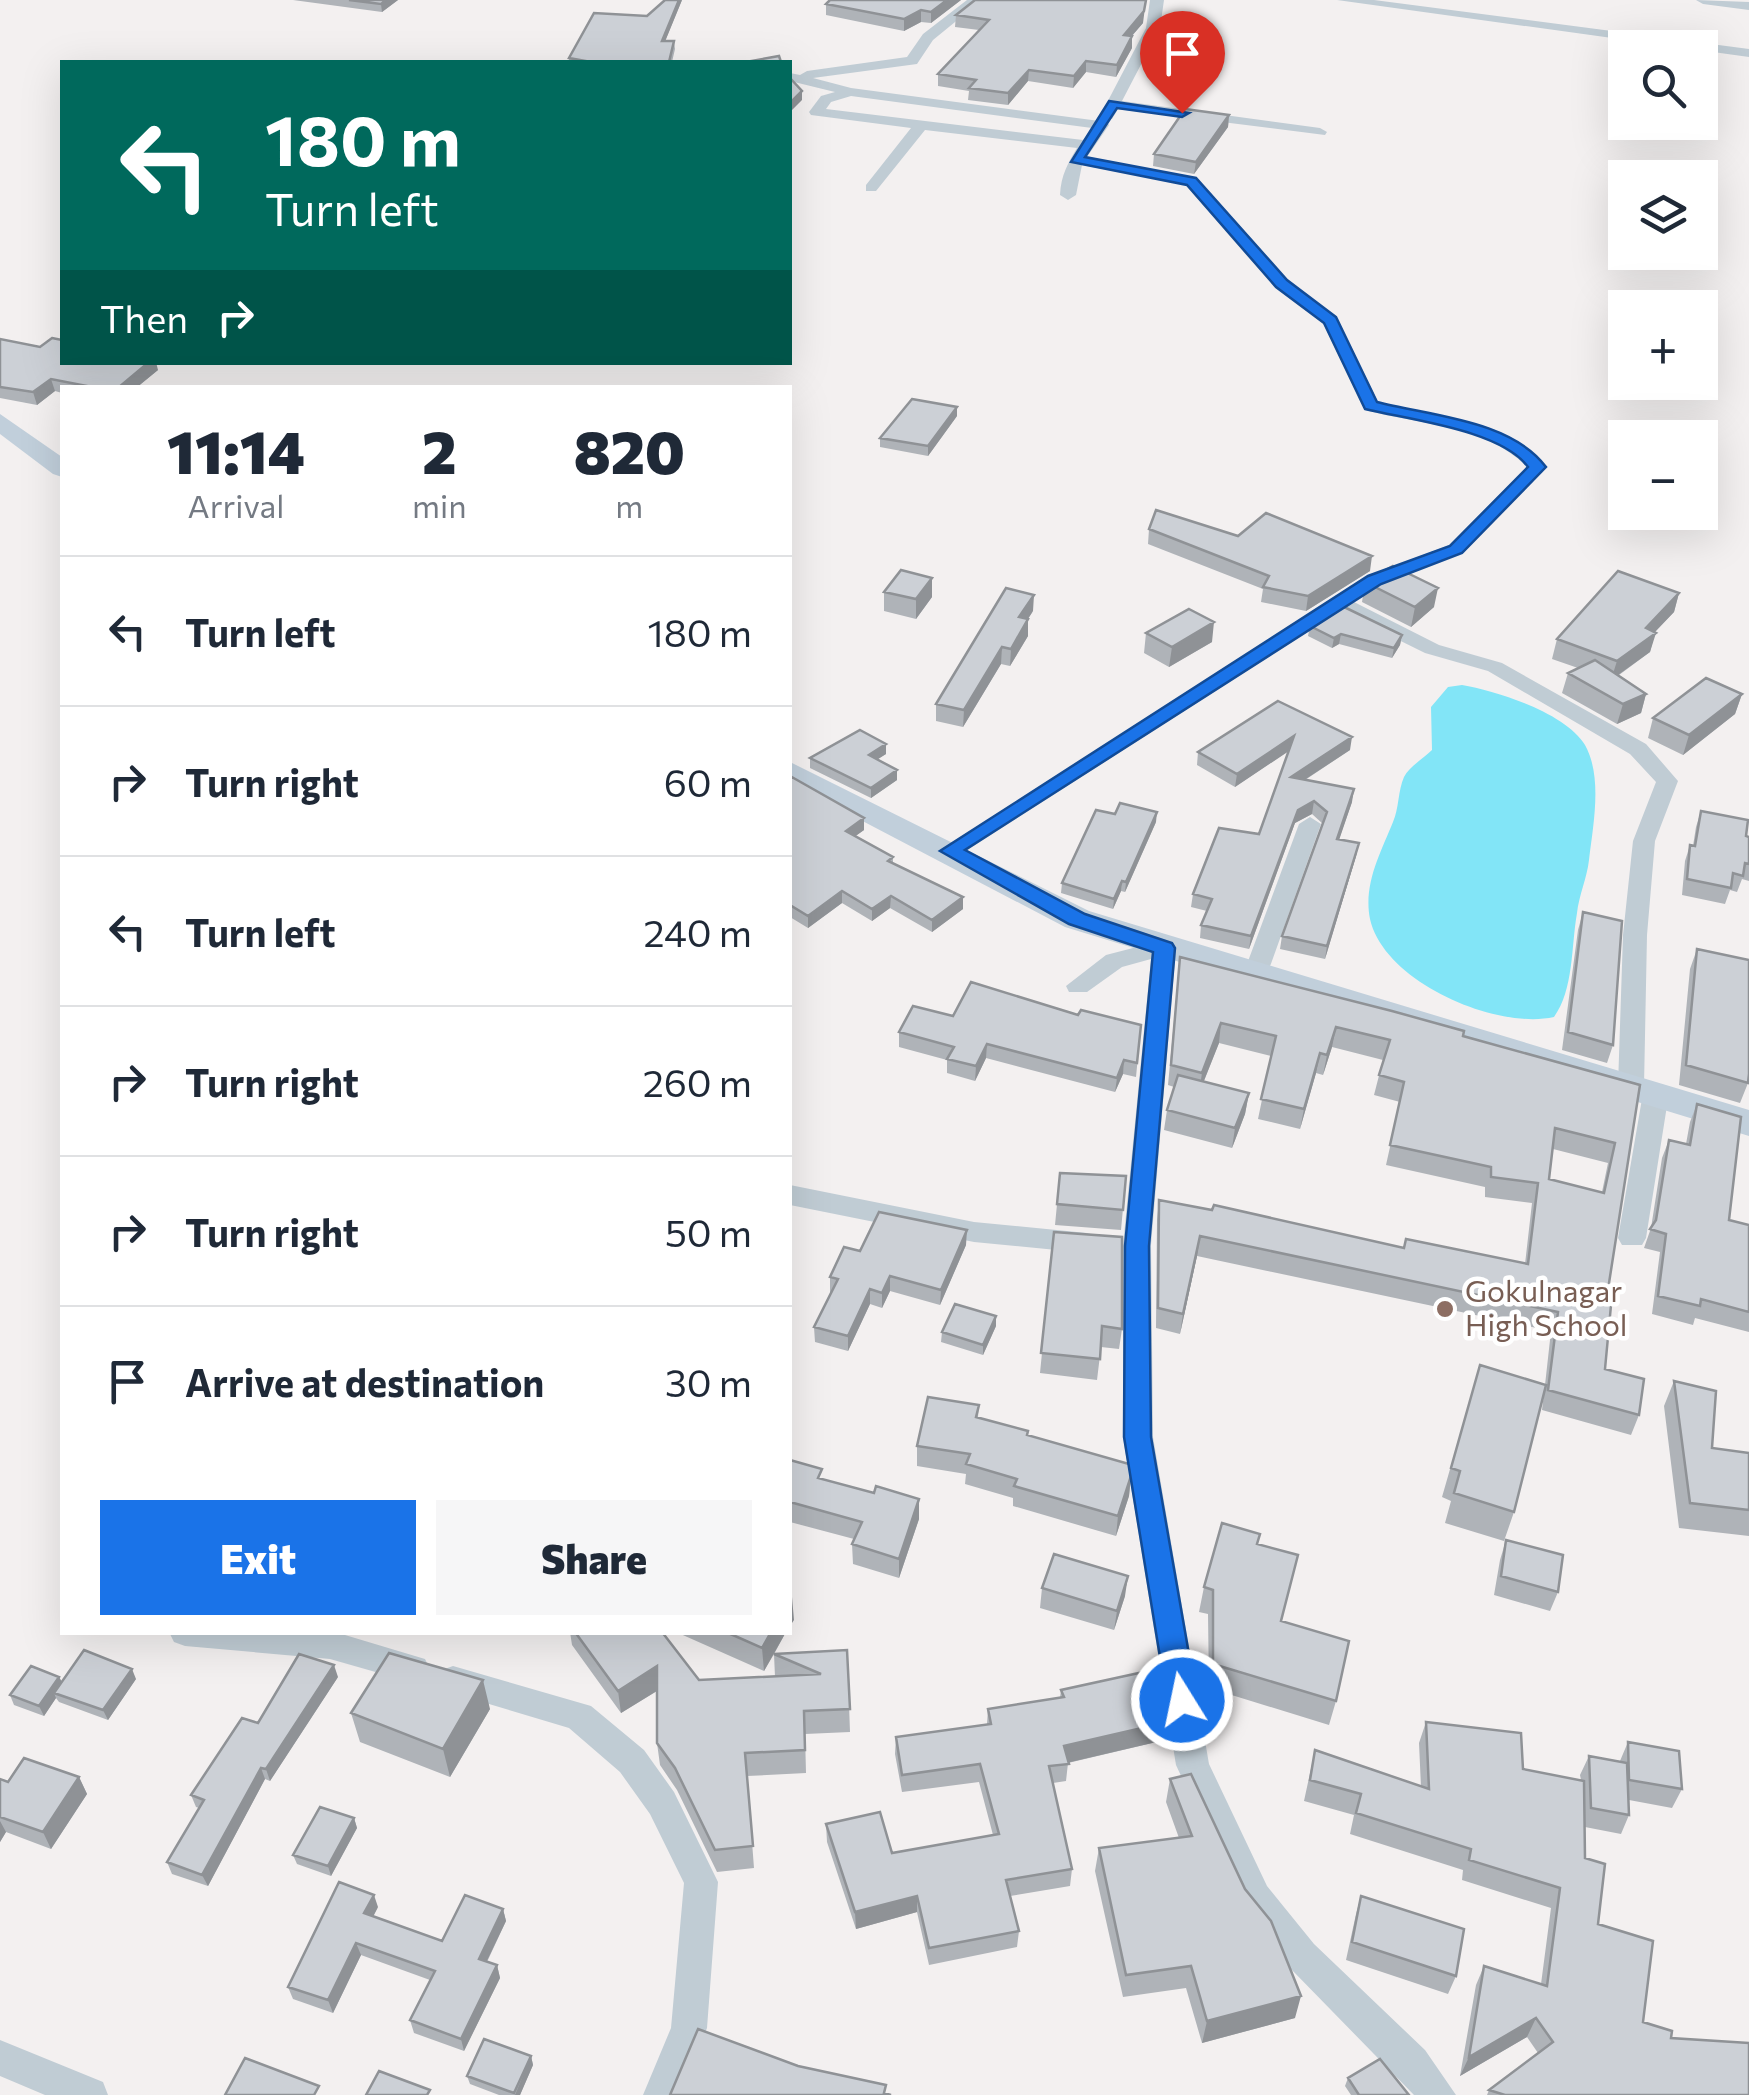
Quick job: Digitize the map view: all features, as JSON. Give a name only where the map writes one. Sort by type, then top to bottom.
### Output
[{"type":"street","points":[[792,77],[912,61],[928,36],[975,0]]},
{"type":"street","points":[[1068,195],[1067,182],[1082,152],[1102,125],[1153,28],[1157,0]]},
{"type":"street","points":[[1344,0],[1749,53]]},
{"type":"street","points":[[1702,0],[1749,6]]},
{"type":"street","points":[[792,77],[852,92],[1102,125]]},
{"type":"street","points":[[852,92],[826,100],[816,112],[1082,152],[1191,181],[1281,284],[1330,320],[1371,406],[1500,438],[1524,449],[1537,467],[1456,549],[1375,580],[950,851]]},
{"type":"street","points":[[1114,104],[1320,132]]},
{"type":"street","points":[[871,188],[921,125]]},
{"type":"street","points":[[0,422],[60,467]]},
{"type":"street","points":[[1339,603],[1432,649],[1495,667],[1638,749],[1667,781],[1644,841],[1635,935],[1644,1090],[1632,1238]]},
{"type":"street","points":[[792,772],[1077,919],[1749,1122]]},
{"type":"street","points":[[1256,972],[1310,824]]},
{"type":"street","points":[[1078,986],[1114,961],[1164,948]]},
{"type":"street","points":[[1164,948],[1137,1246],[1138,1437],[1193,1765],[1255,1898],[1302,1956],[1412,2063],[1438,2095]]},
{"type":"street","points":[[792,1194],[974,1232],[1137,1246]]},
{"type":"street","points":[[218,1635],[330,1645],[579,1716],[632,1761],[662,1803],[702,1882],[689,2028],[661,2095]]},
{"type":"street","points":[[0,2058],[90,2095]]},
{"type":"water","points":[[1462,685],[1511,698],[1563,723],[1576,733],[1591,758],[1595,802],[1589,860],[1568,981],[1554,1017],[1503,1016],[1446,996],[1396,963],[1380,942],[1370,919],[1371,881],[1395,817],[1402,782],[1409,770],[1432,750],[1431,707],[1448,687]]},
{"type":"building","points":[[349,0],[386,0],[381,4]]},
{"type":"building","points":[[665,0],[679,0],[662,41],[674,41],[669,60],[569,58],[594,13],[647,16]]},
{"type":"building","points":[[830,0],[947,0],[931,12],[921,10],[904,19],[826,4]]},
{"type":"building","points":[[975,0],[1146,0],[1144,11],[1124,35],[1132,36],[1117,65],[1086,61],[1074,76],[1029,70],[1008,93],[969,88],[976,80],[938,74],[989,20],[956,15]]},
{"type":"building","points":[[792,80],[802,91],[792,101]]},
{"type":"building","points":[[1185,109],[1229,115],[1196,162],[1154,154]]},
{"type":"building","points":[[52,338],[60,340],[60,365],[145,365],[122,385],[82,385],[51,379],[33,392],[0,387],[0,339],[40,347]]},
{"type":"building","points":[[912,399],[957,407],[928,446],[880,438]]},
{"type":"building","points":[[1156,510],[1238,536],[1266,513],[1372,556],[1308,596],[1263,587],[1269,576],[1149,529]]},
{"type":"building","points":[[1393,566],[1438,588],[1415,607],[1365,582]]},
{"type":"building","points":[[901,570],[932,578],[916,599],[884,592]]},
{"type":"building","points":[[1618,571],[1679,593],[1646,628],[1656,633],[1617,661],[1557,639]]},
{"type":"building","points":[[1006,588],[1034,595],[1019,617],[1028,619],[1011,649],[1002,647],[964,710],[936,704]]},
{"type":"building","points":[[1342,606],[1402,635],[1394,648],[1341,634],[1334,638],[1310,626]]},
{"type":"building","points":[[1189,609],[1214,622],[1172,647],[1146,633]]},
{"type":"building","points":[[1595,660],[1646,694],[1623,704],[1568,673]]},
{"type":"building","points":[[1706,678],[1742,694],[1689,735],[1653,718]]},
{"type":"building","points":[[1278,701],[1352,737],[1291,777],[1354,789],[1337,839],[1359,843],[1327,946],[1282,936],[1327,812],[1314,801],[1298,810],[1251,936],[1201,925],[1212,899],[1193,894],[1219,828],[1259,834],[1294,736],[1237,774],[1198,752]]},
{"type":"building","points":[[860,730],[886,744],[869,755],[897,770],[871,788],[810,758]]},
{"type":"building","points":[[792,777],[864,818],[846,831],[893,857],[888,861],[963,897],[932,920],[891,896],[872,909],[842,891],[808,916],[792,906]]},
{"type":"building","points":[[1120,803],[1157,812],[1126,882],[1122,881],[1114,899],[1062,883],[1096,810],[1115,814]]},
{"type":"building","points":[[1701,811],[1748,820],[1749,864],[1745,863],[1743,876],[1733,873],[1731,888],[1687,879],[1690,845],[1695,846]]},
{"type":"building","points":[[1583,912],[1622,921],[1613,1045],[1568,1032]]},
{"type":"building","points":[[1697,949],[1749,960],[1748,1083],[1686,1065]]},
{"type":"building","points":[[1180,957],[1464,1031],[1463,1036],[1640,1085],[1609,1283],[1613,1284],[1605,1369],[1644,1379],[1639,1415],[1548,1390],[1558,1312],[1200,1236],[1183,1314],[1158,1308],[1159,1200],[1212,1210],[1214,1205],[1404,1248],[1406,1239],[1528,1264],[1538,1183],[1491,1177],[1491,1167],[1390,1145],[1404,1082],[1379,1075],[1390,1040],[1336,1027],[1327,1055],[1320,1053],[1304,1109],[1261,1099],[1276,1036],[1221,1023],[1202,1073],[1171,1065]],"holes":[[[1555,1128],[1615,1143],[1604,1193],[1549,1179]]]},
{"type":"building","points":[[971,982],[1078,1015],[1081,1010],[1141,1025],[1137,1063],[1124,1060],[1117,1078],[987,1044],[976,1066],[947,1059],[954,1047],[899,1032],[913,1006],[953,1016]]},
{"type":"building","points":[[1178,1075],[1249,1093],[1235,1128],[1167,1110]]},
{"type":"building","points":[[1697,1104],[1741,1117],[1729,1220],[1749,1225],[1749,1312],[1701,1299],[1700,1306],[1658,1296],[1666,1234],[1650,1229],[1656,1220],[1669,1140],[1690,1145]]},
{"type":"building","points":[[1060,1173],[1126,1176],[1123,1210],[1057,1204]]},
{"type":"building","points":[[879,1212],[967,1230],[941,1290],[890,1276],[882,1293],[870,1289],[848,1336],[814,1327],[838,1279],[830,1277],[844,1247],[860,1251]]},
{"type":"building","points":[[1054,1232],[1122,1237],[1122,1329],[1102,1326],[1100,1359],[1041,1353]]},
{"type":"building","points":[[955,1304],[996,1316],[983,1345],[942,1332]]},
{"type":"building","name":"Gokulnagar High School","points":[[1480,1365],[1546,1385],[1514,1512],[1454,1493],[1460,1471],[1451,1468]]},
{"type":"building","points":[[1674,1381],[1716,1391],[1712,1448],[1749,1453],[1749,1510],[1690,1503]]},
{"type":"building","points":[[928,1397],[979,1405],[976,1417],[1129,1464],[1131,1476],[1118,1516],[1014,1486],[1017,1479],[966,1464],[970,1454],[917,1446]]},
{"type":"building","points":[[792,1461],[822,1469],[818,1478],[874,1493],[876,1486],[919,1499],[899,1559],[852,1544],[862,1522],[792,1503]]},
{"type":"building","points":[[1222,1523],[1260,1534],[1257,1544],[1298,1555],[1281,1621],[1349,1641],[1336,1701],[1213,1664],[1213,1590],[1204,1587]]},
{"type":"building","points":[[1506,1540],[1563,1555],[1558,1592],[1501,1576]]},
{"type":"building","points":[[1054,1554],[1128,1576],[1117,1611],[1042,1588]]},
{"type":"building","points":[[577,1635],[664,1635],[699,1680],[821,1674],[774,1654],[847,1650],[850,1709],[804,1711],[805,1750],[745,1753],[753,1846],[715,1850],[675,1768],[657,1743],[657,1666],[618,1691]]},
{"type":"building","points":[[733,1635],[769,1635],[762,1648]]},
{"type":"building","points":[[84,1650],[132,1669],[103,1710],[54,1693]]},
{"type":"building","points":[[389,1653],[483,1680],[443,1749],[351,1713]]},
{"type":"building","points":[[299,1654],[334,1665],[266,1769],[261,1768],[202,1875],[167,1862],[204,1800],[191,1795],[242,1718],[258,1723]]},
{"type":"building","points":[[31,1666],[59,1677],[39,1706],[10,1695]]},
{"type":"building","points":[[1148,1671],[1168,1722],[1064,1746],[1069,1764],[1049,1766],[1072,1869],[1006,1880],[1019,1931],[929,1948],[917,1896],[855,1912],[826,1824],[880,1812],[892,1853],[999,1834],[980,1764],[902,1775],[896,1737],[991,1724],[988,1709],[1064,1697],[1061,1690]]},
{"type":"building","points":[[1426,1722],[1521,1733],[1523,1769],[1584,1781],[1585,1858],[1605,1864],[1598,1924],[1653,1941],[1643,2022],[1672,2031],[1671,2038],[1749,2043],[1749,2095],[1505,2095],[1489,2090],[1553,2042],[1536,2018],[1469,2057],[1484,1966],[1547,1986],[1560,1888],[1469,1860],[1471,1849],[1356,1813],[1361,1794],[1310,1780],[1315,1750],[1429,1789]]},
{"type":"building","points":[[1628,1742],[1679,1751],[1682,1789],[1629,1780]]},
{"type":"building","points":[[1589,1756],[1627,1763],[1629,1815],[1591,1808]]},
{"type":"building","points":[[24,1758],[79,1777],[43,1832],[0,1817],[0,1779],[8,1782]]},
{"type":"building","points":[[1191,1774],[1245,1889],[1271,1921],[1301,1996],[1207,2021],[1191,1966],[1126,1975],[1099,1848],[1192,1836],[1170,1779]]},
{"type":"building","points":[[320,1807],[354,1818],[328,1866],[293,1855]]},
{"type":"building","points":[[339,1882],[374,1895],[364,1913],[442,1941],[465,1895],[503,1909],[479,1959],[497,1965],[461,2039],[410,2020],[435,1971],[356,1943],[328,2000],[288,1987]]},
{"type":"building","points":[[1361,1896],[1464,1929],[1456,1976],[1352,1942]]},
{"type":"building","points":[[698,2029],[798,2066],[886,2085],[884,2093],[891,2095],[670,2095]]},
{"type":"building","points":[[484,2039],[531,2056],[514,2093],[467,2076]]},
{"type":"building","points":[[245,2058],[319,2086],[314,2095],[225,2095]]},
{"type":"building","points":[[1380,2059],[1409,2095],[1359,2095],[1348,2078]]},
{"type":"building","points":[[379,2071],[430,2090],[427,2095],[366,2095]]},
{"type":"place","name":"Gokulnagar High School","points":[[1445,1309]]},
{"type":"route","points":[[1182,113],[1114,104],[1076,160],[1191,181],[1281,284],[1330,320],[1371,406],[1500,438],[1524,449],[1537,467],[1456,549],[1375,580],[1252,654],[950,851],[1077,919],[1164,948],[1154,1096],[1137,1246],[1138,1437],[1182,1700]]}]
